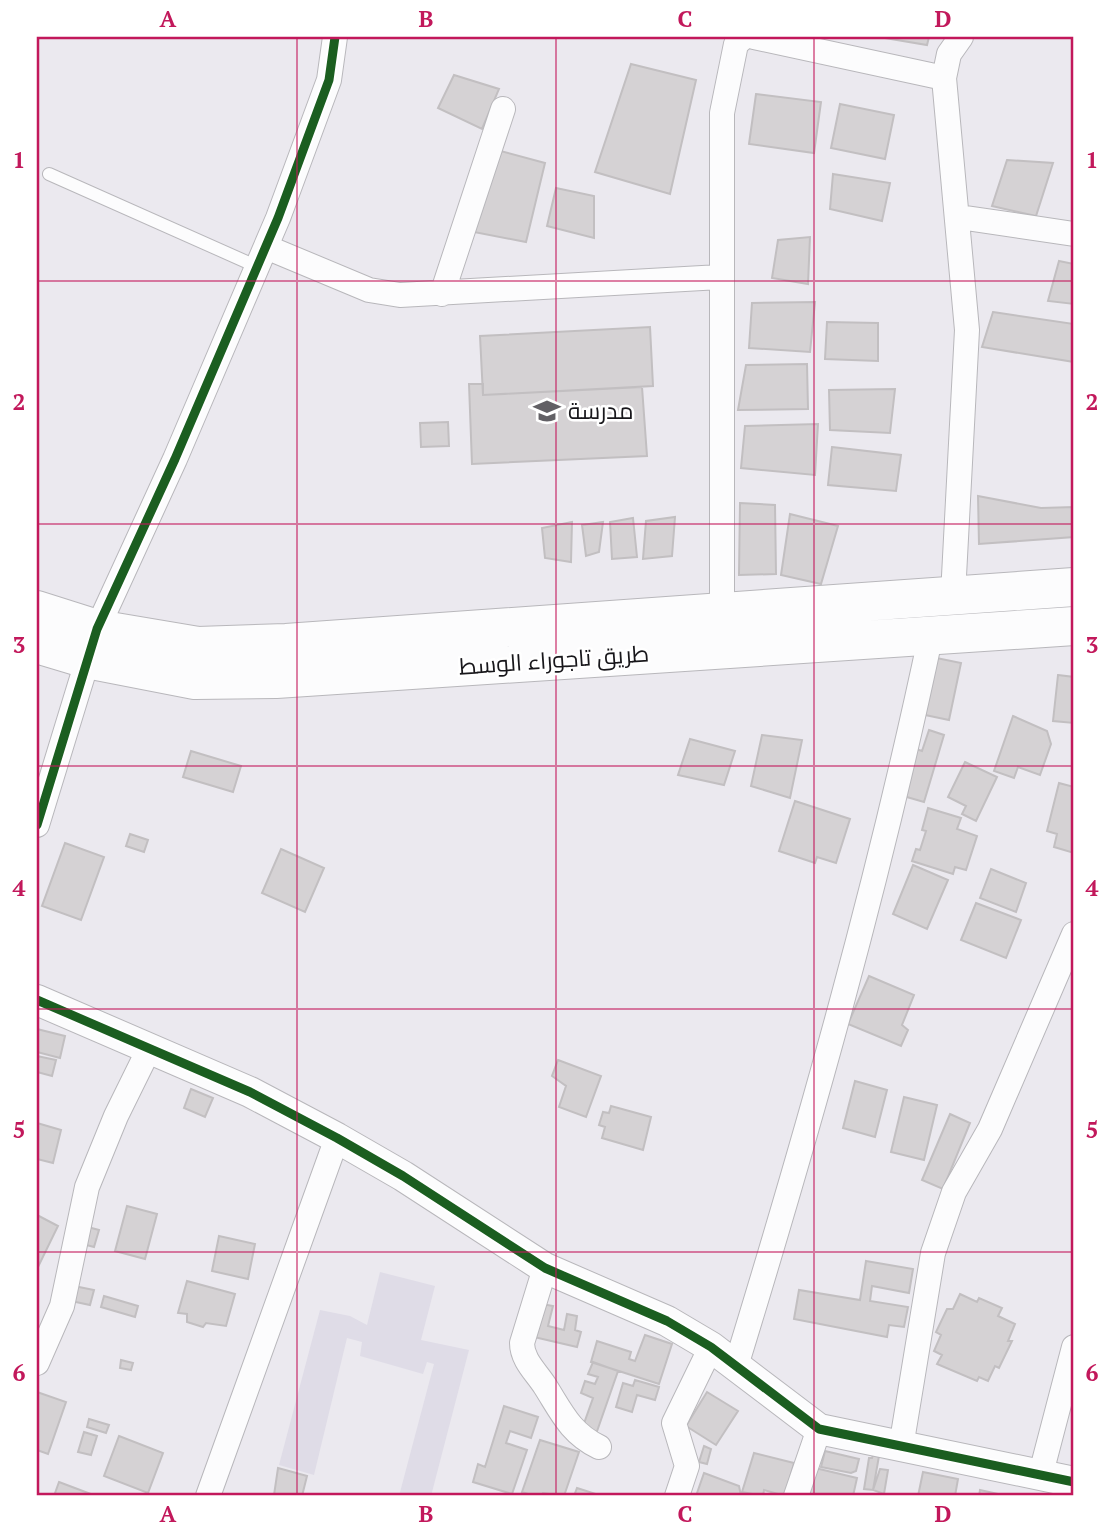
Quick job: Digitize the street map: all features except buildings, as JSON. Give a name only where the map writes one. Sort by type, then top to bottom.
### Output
[{"type":"main road","points":[[37,610],[92,644],[198,646],[286,643],[1074,587]]},
{"type":"main road","name":"طريق تاجوراء الوسط","points":[[37,644],[92,644],[195,681],[276,679],[1074,626]]},
{"type":"street","points":[[37,825],[92,644],[262,257],[329,80],[335,37]]},
{"type":"street","points":[[722,610],[722,113],[736,44],[744,37]]},
{"type":"street","points":[[754,37],[944,78]]},
{"type":"street","points":[[953,595],[967,330],[959,217],[944,78],[949,54],[961,37]]},
{"type":"street","points":[[442,295],[503,109]]},
{"type":"street","points":[[959,217],[1074,234]]},
{"type":"street","points":[[262,257],[369,290],[400,295],[442,295],[720,277]]},
{"type":"street","points":[[736,1366],[837,1023],[907,746],[931,634]]},
{"type":"street","points":[[901,1447],[933,1253],[940,1227],[954,1192],[990,1129],[1074,934]]},
{"type":"street","points":[[37,1000],[250,1092],[337,1138],[403,1176],[545,1268],[667,1321],[736,1366],[819,1429],[1074,1482]]},
{"type":"street","points":[[37,1363],[62,1306],[87,1187],[116,1116],[149,1049]]},
{"type":"street","points":[[208,1496],[337,1138]]},
{"type":"street","points":[[545,1268],[522,1343],[522,1353],[559,1414],[583,1439],[599,1447]]},
{"type":"street","points":[[1040,1477],[1074,1347]]},
{"type":"street","points":[[677,1496],[687,1466],[674,1423],[710,1348]]},
{"type":"street","points":[[796,1496],[819,1429]]},
{"type":"lane","points":[[49,174],[262,257]]},
{"type":"shaded area","points":[[380,1272],[435,1286],[421,1340],[469,1350],[431,1496],[399,1496],[434,1364],[427,1362],[423,1374],[360,1356],[362,1342],[347,1338],[314,1475],[279,1465],[320,1310],[350,1316],[367,1325]]},
{"type":"cycle path","points":[[37,825],[97,629],[175,459],[278,218],[329,80],[335,37]]},
{"type":"cycle path","points":[[37,1000],[250,1092],[337,1138],[403,1176],[545,1268],[667,1321],[711,1347],[819,1429],[1074,1482]]},
{"type":"place","name":"مدرسة","points":[[547,411]]}]
